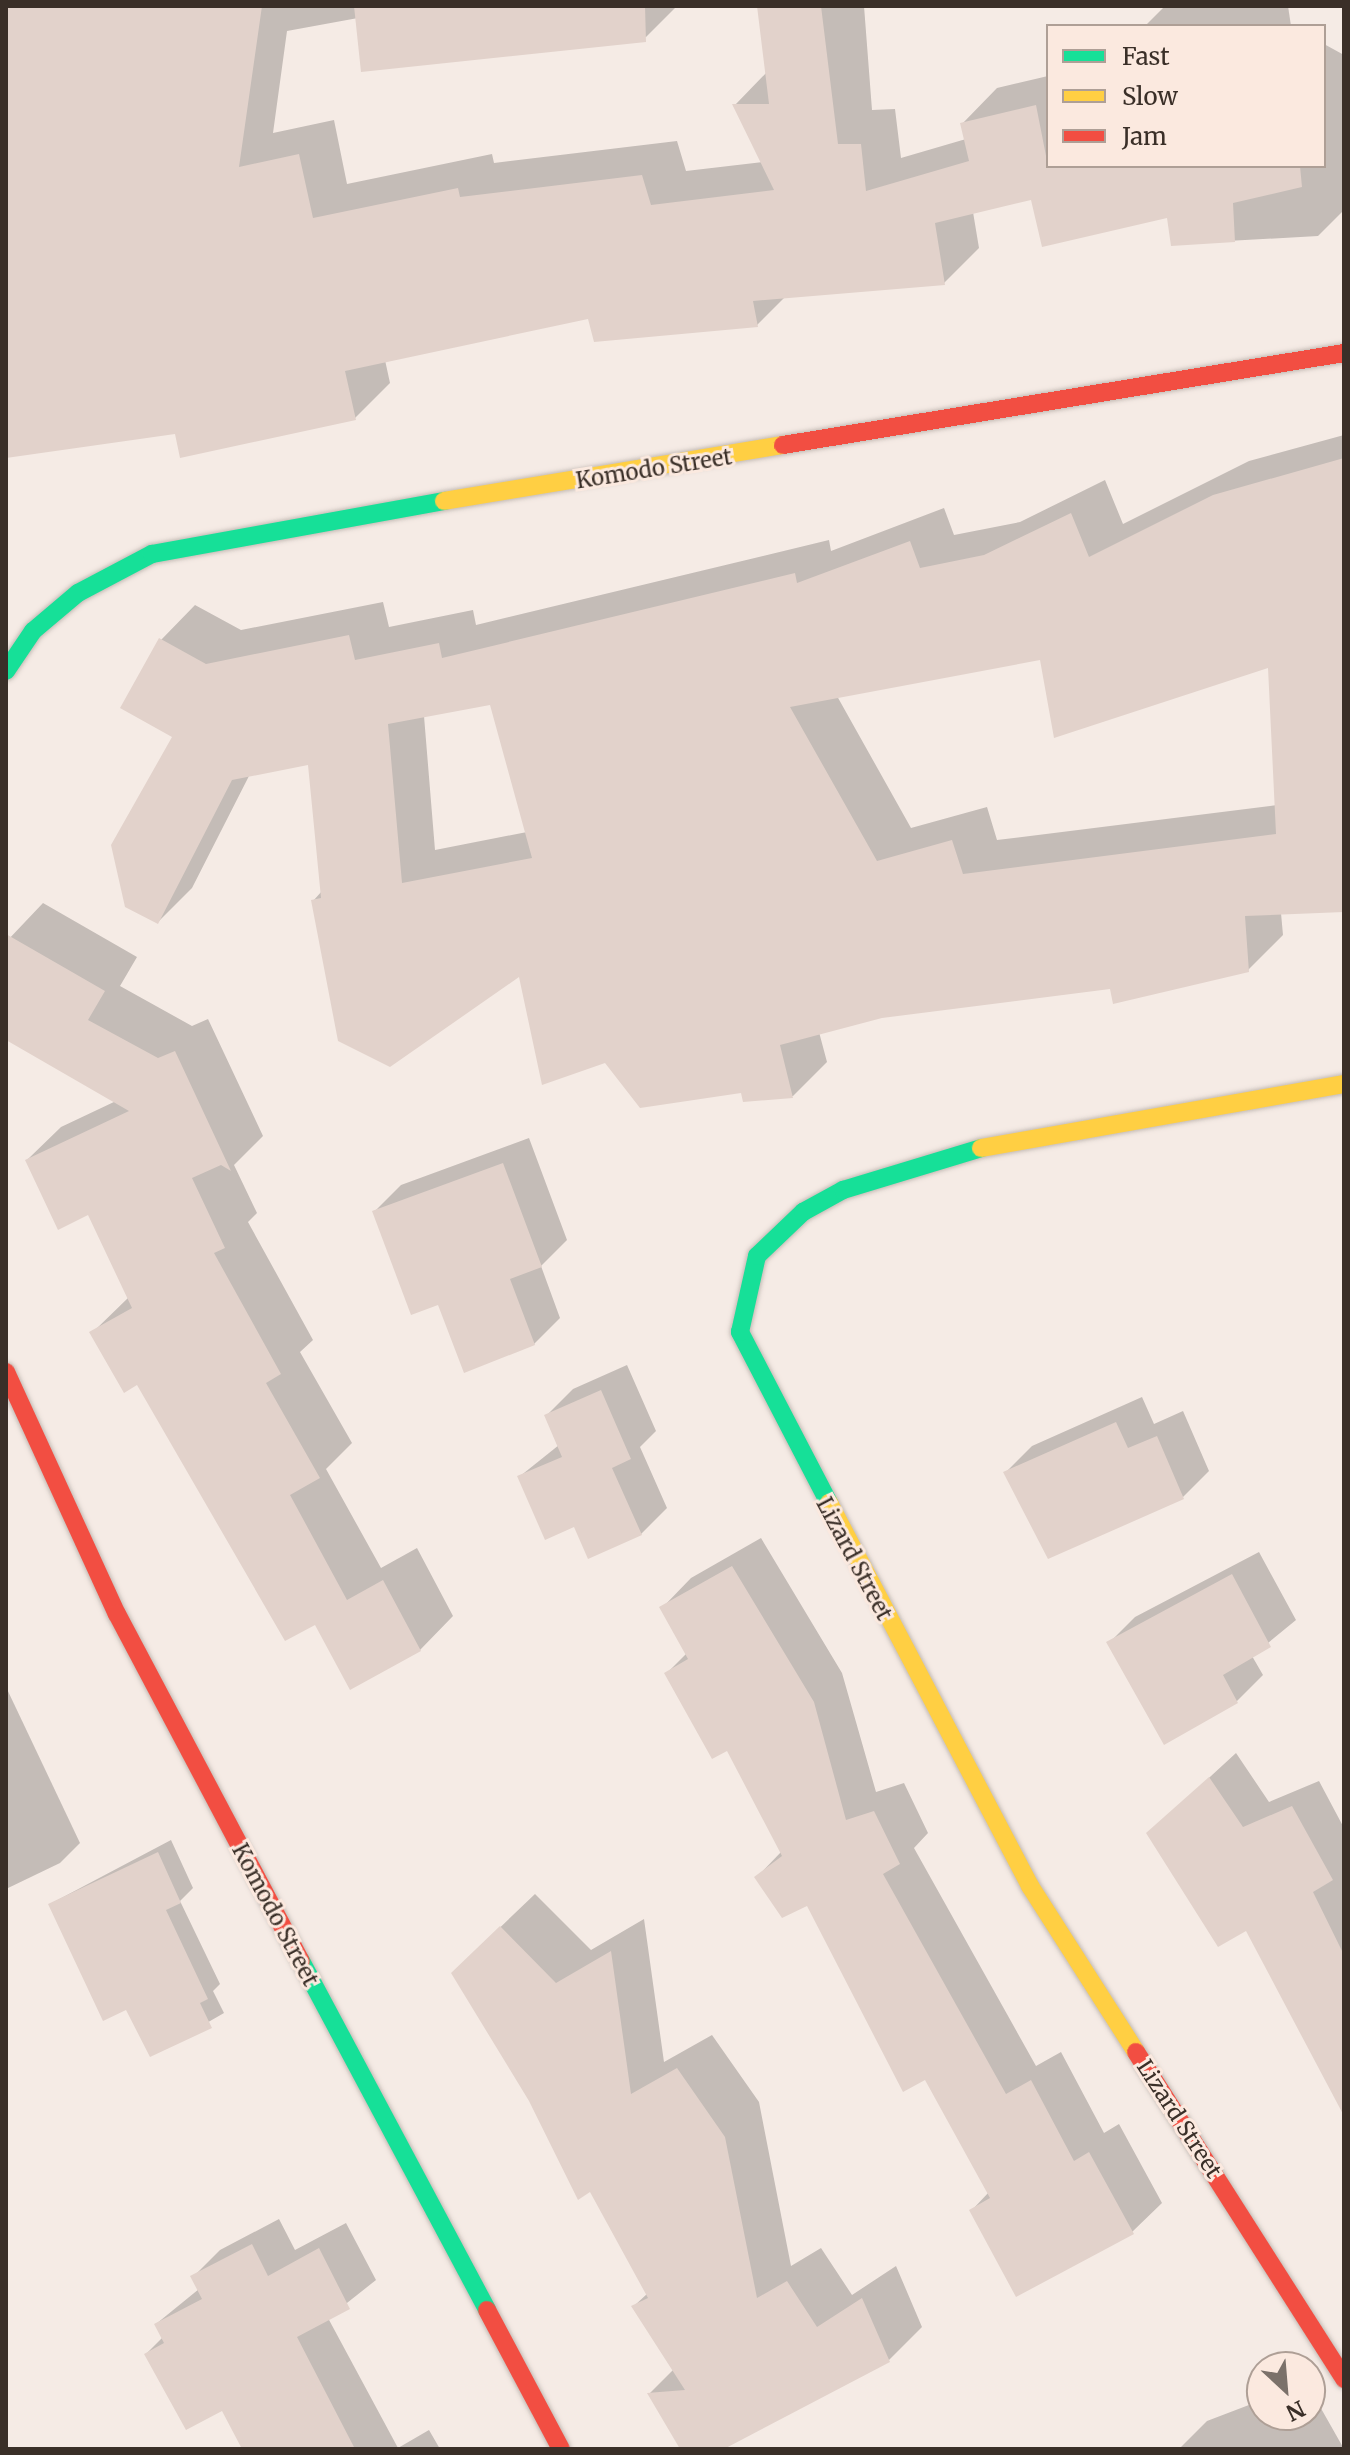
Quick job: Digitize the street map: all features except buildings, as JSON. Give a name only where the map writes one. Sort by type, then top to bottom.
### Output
[{"type":"street","name":"Komodo Street","points":[[6,671],[33,631],[78,593],[152,554],[221,537],[1344,353]]},
{"type":"street","name":"Lizard Street","points":[[1344,1084],[1006,1140],[843,1190],[803,1212],[757,1256],[740,1332],[1030,1886],[1344,2379]]},
{"type":"street","name":"Komodo Street","points":[[6,1372],[125,1628],[561,2449]]},
{"type":"traffic: fast","points":[[6,671],[33,631],[78,593],[152,554],[444,501]]},
{"type":"traffic: fast","points":[[829,1503],[740,1332],[757,1256],[803,1212],[843,1190],[981,1148]]},
{"type":"traffic: fast","points":[[301,1961],[487,2310]]},
{"type":"traffic: slow","points":[[444,501],[783,445]]},
{"type":"traffic: slow","points":[[981,1148],[1344,1084]]},
{"type":"traffic: slow","points":[[829,1503],[1030,1886],[1136,2052]]},
{"type":"traffic: jam","points":[[783,445],[1344,353]]},
{"type":"traffic: jam","points":[[6,1372],[117,1614],[301,1961]]},
{"type":"traffic: jam","points":[[1136,2052],[1344,2379]]},
{"type":"traffic: jam","points":[[487,2310],[561,2449]]}]
